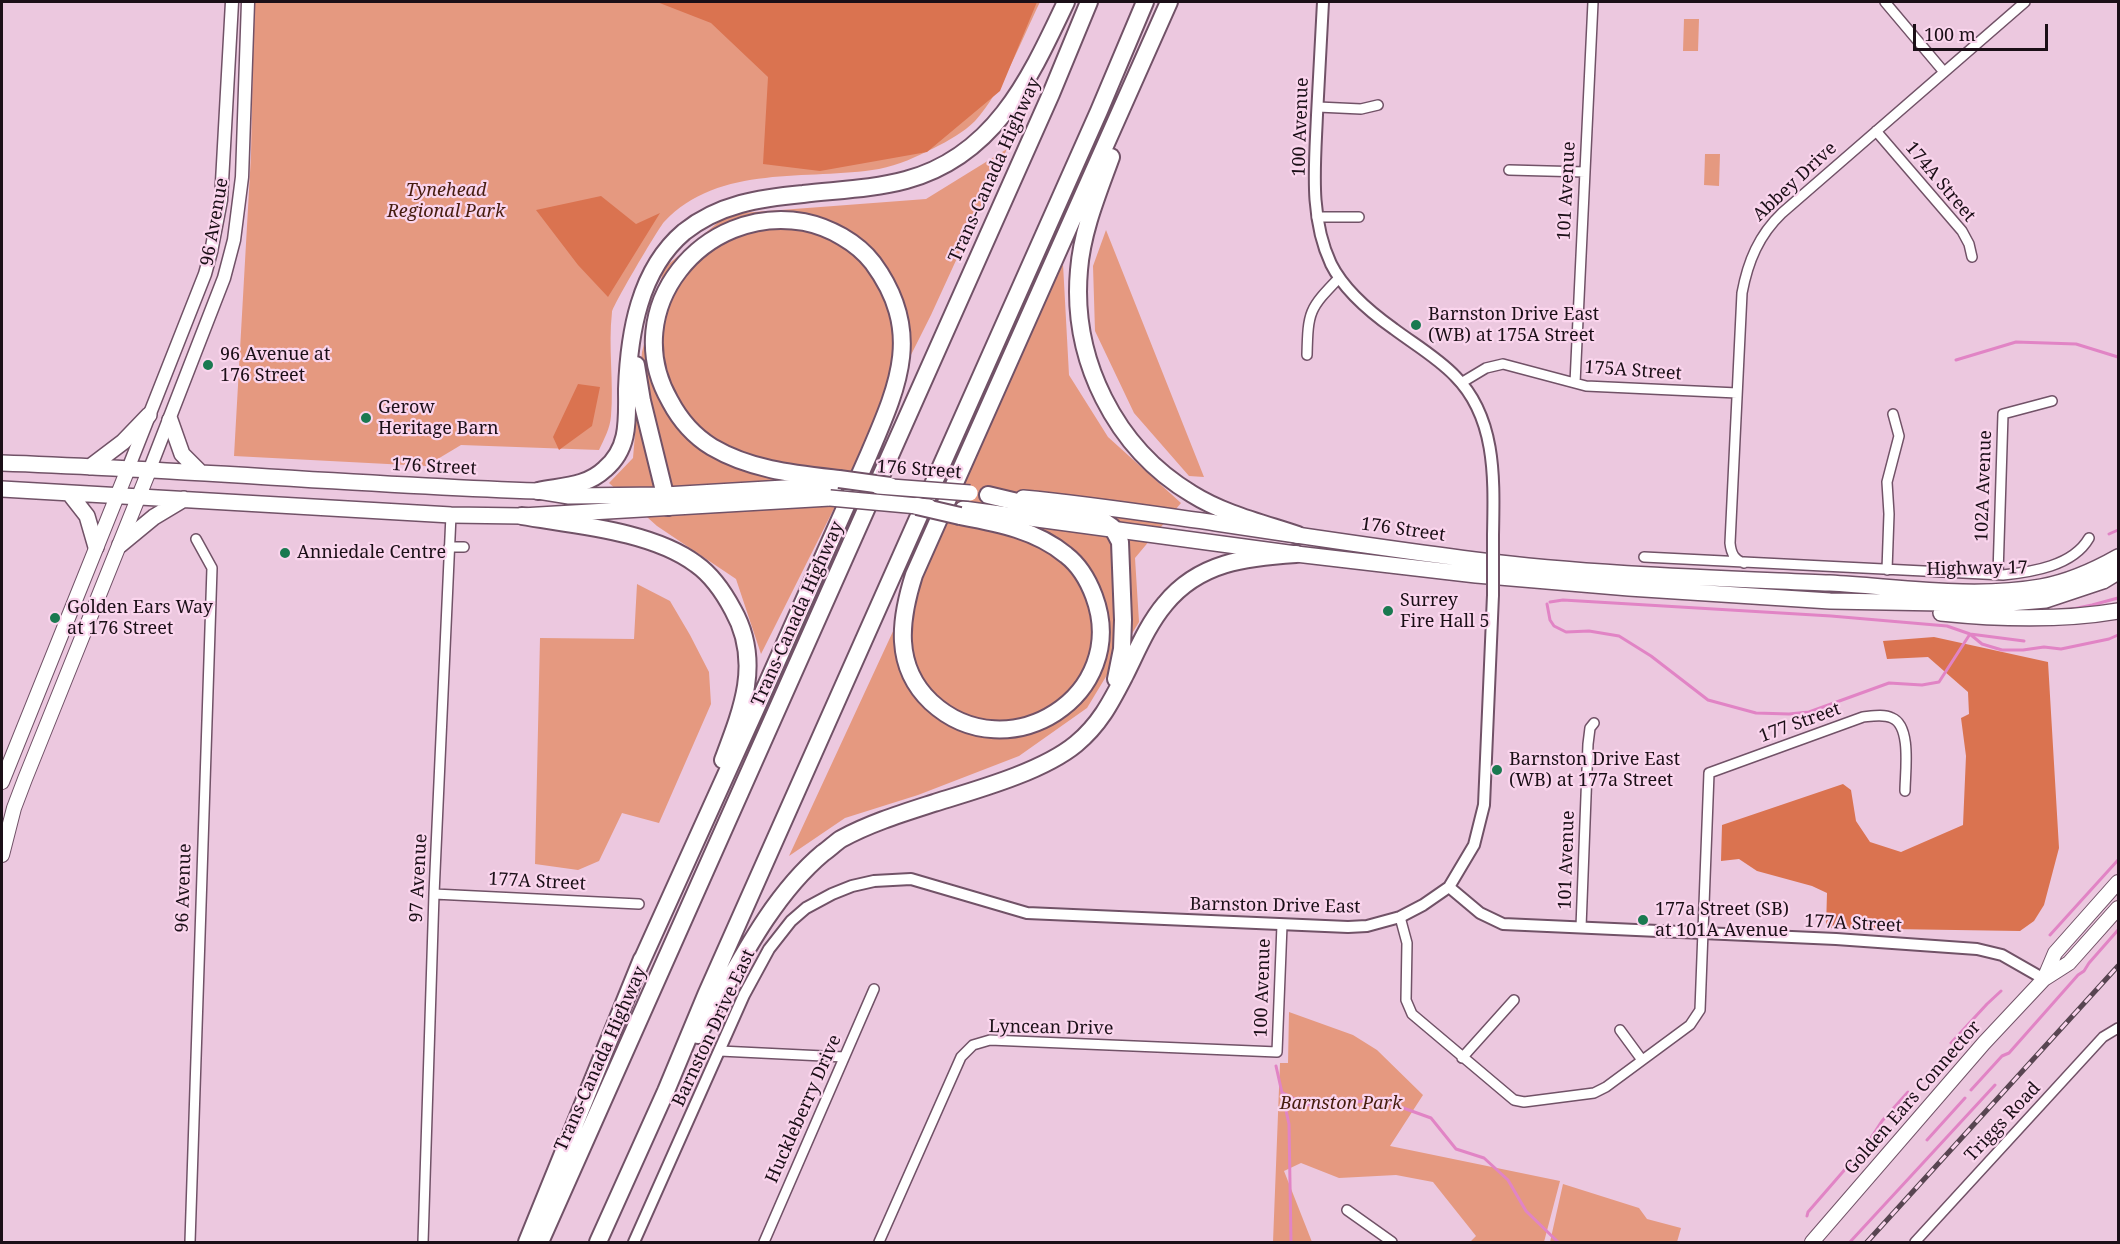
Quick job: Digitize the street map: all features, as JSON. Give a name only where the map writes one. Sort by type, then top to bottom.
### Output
[{"type":"highway","points":[[538,491],[575,486],[587,481],[606,469],[621,449],[628,427],[627,389],[638,309],[645,287],[656,266],[683,233],[712,214],[734,205],[762,198],[881,186],[907,180],[943,166],[983,138],[1012,103],[1033,71],[1066,2]]},
{"type":"highway","name":"Trans-Canada Highway","points":[[540,1242],[1089,2]]},
{"type":"highway","points":[[598,1242],[666,1090],[710,984],[1099,111],[1145,2]]},
{"type":"highway","points":[[917,506],[962,513],[1022,531],[1054,546],[1077,566],[1088,583],[1100,616],[1099,648],[1091,675],[1070,702],[1056,713],[1032,725],[1005,730],[978,728],[952,718],[932,703],[916,684],[907,661],[902,633],[905,603],[914,574],[1169,2]]},
{"type":"highway","points":[[1169,2],[1096,197],[1088,225],[1079,270],[1078,297],[1082,335],[1091,370],[1105,403],[1119,427],[1157,469],[1179,486],[1217,507],[1298,535]]},
{"type":"highway","points":[[638,969],[869,454],[885,417],[902,362],[901,325],[893,296],[878,270],[859,248],[830,231],[788,219],[768,220],[743,225],[723,233],[700,247],[680,268],[668,287],[658,312],[654,337],[656,363],[662,389],[684,423],[698,436],[728,455],[770,470],[835,488],[890,486]]},
{"type":"highway","points":[[633,337],[637,375],[667,501]]},
{"type":"highway","points":[[90,467],[123,442],[148,415]]},
{"type":"highway","points":[[170,420],[182,454],[200,472]]},
{"type":"highway","name":"176 Street","points":[[2,463],[200,472],[329,482],[538,491],[569,496],[667,501]]},
{"type":"highway","name":"176 Street","points":[[890,486],[1123,510],[1403,551],[1544,567],[1718,580],[1831,584]]},
{"type":"highway","name":"176 Street","points":[[2,489],[451,515],[522,516],[667,501],[835,488],[917,506]]},
{"type":"highway","points":[[69,492],[87,516],[96,547]]},
{"type":"highway","points":[[988,495],[1102,520],[1113,530],[1120,542],[1123,620],[1118,672],[1107,711]]},
{"type":"highway","points":[[120,545],[148,521],[184,500]]},
{"type":"highway","name":"176 Street","points":[[962,513],[1521,579],[1830,601]]},
{"type":"highway","points":[[522,516],[628,535],[665,547],[696,564],[713,579],[737,617],[744,638],[747,662],[742,705],[724,757],[527,1242]]},
{"type":"highway","points":[[666,1090],[776,903],[796,878],[818,858],[840,840],[884,819],[1013,777],[1059,756],[1074,746],[1107,711],[1146,635],[1165,604],[1185,584],[1200,574],[1227,562],[1296,554]]},
{"type":"highway","name":"Highway 17","points":[[1831,584],[1966,592],[2043,587],[2092,571],[2118,556]]},
{"type":"highway","name":"Highway 17","points":[[1830,601],[1998,604],[2046,600],[2103,581],[2118,572]]},
{"type":"highway","points":[[1830,601],[1991,616],[2068,618],[2118,611]]},
{"type":"main road","name":"96 Avenue","points":[[128,470],[205,274],[211,252],[221,200],[232,2]]},
{"type":"main road","name":"96 Avenue","points":[[149,471],[224,278],[234,240],[242,177],[248,2]]},
{"type":"main road","points":[[2,782],[128,470]]},
{"type":"main road","points":[[2,855],[14,808],[25,779],[149,471]]},
{"type":"main road","name":"Golden Ears Connector","points":[[2044,979],[2055,953],[2118,882]]},
{"type":"main road","name":"Golden Ears Connector","points":[[1812,1242],[1984,1043],[2044,979],[2069,963],[2118,908]]},
{"type":"street","name":"100 Avenue","points":[[1323,2],[1315,167],[1317,225],[1326,252]]},
{"type":"street","name":"101 Avenue","points":[[1575,383],[1593,2]]},
{"type":"street","points":[[1885,2],[1944,72]]},
{"type":"street","name":"Abbey Drive","points":[[1744,563],[1736,560],[1730,543],[1742,293],[1748,265],[1762,236],[1782,213],[2025,2]]},
{"type":"street","points":[[1318,107],[1361,109],[1378,105]]},
{"type":"street","name":"174A Street","points":[[1876,131],[1962,231],[1969,244],[1972,257]]},
{"type":"street","points":[[1509,170],[1585,172]]},
{"type":"street","points":[[1317,218],[1359,217]]},
{"type":"street","name":"Barnston Drive East","points":[[634,1242],[765,956],[791,921],[806,908],[832,894],[874,881],[911,879],[1027,913],[1348,927],[1367,926],[1400,917],[1449,887],[1474,845],[1484,805],[1493,595],[1494,478],[1491,449],[1484,421],[1474,401],[1456,376],[1383,321],[1352,293],[1339,278],[1326,252]]},
{"type":"street","points":[[1306,355],[1308,321],[1312,309],[1339,278]]},
{"type":"street","name":"175A Street","points":[[1461,383],[1486,368],[1503,364],[1586,387],[1737,393]]},
{"type":"street","name":"102A Avenue","points":[[1998,574],[2003,414],[2052,400]]},
{"type":"street","points":[[1887,570],[1889,514],[1887,482],[1899,436],[1893,414]]},
{"type":"street","name":"97 Avenue","points":[[423,1242],[434,894],[451,515]]},
{"type":"street","points":[[1644,557],[1887,570],[2013,574],[2065,560],[2078,552],[2089,538]]},
{"type":"street","name":"96 Avenue","points":[[189,1242],[212,568],[196,539]]},
{"type":"street","points":[[448,547],[464,547]]},
{"type":"street","name":"177 Street","points":[[1704,933],[1709,773],[1863,717],[1881,716],[1894,718],[1902,726],[1905,737],[1905,791]]},
{"type":"street","name":"101 Avenue","points":[[1581,927],[1588,744],[1590,728],[1594,723]]},
{"type":"street","name":"177A Street","points":[[1449,887],[1480,913],[1503,924],[1977,949],[2002,955],[2044,979]]},
{"type":"street","name":"177A Street","points":[[434,894],[639,904]]},
{"type":"street","points":[[1400,917],[1407,943],[1406,1000],[1412,1014],[1514,1100],[1524,1102],[1598,1091],[1690,1025],[1698,1014],[1702,1001],[1704,933]]},
{"type":"street","name":"100 Avenue","points":[[1277,1052],[1282,925]]},
{"type":"street","name":"Huckleberry Drive","points":[[764,1242],[874,989]]},
{"type":"street","points":[[1462,1058],[1514,1000]]},
{"type":"street","name":"Triggs Road","points":[[1915,1242],[2103,1037],[2118,1028]]},
{"type":"street","points":[[1620,1030],[1642,1060]]},
{"type":"street","name":"Lyncean Drive","points":[[879,1242],[961,1057],[973,1045],[990,1040],[1277,1052]]},
{"type":"street","points":[[720,1051],[844,1057]]},
{"type":"street","points":[[1347,1210],[1392,1242]]},
{"type":"green space","name":"Tynehead Regional Park","points":[[254,2],[1040,2],[1011,64],[985,109],[966,129],[950,139],[907,160],[879,169],[794,175],[738,182],[686,203],[664,222],[612,312],[611,416],[608,430],[599,450],[461,445],[426,466],[234,456],[251,155]]},
{"type":"green space","points":[[1684,19],[1699,19],[1698,51],[1683,51]]},
{"type":"green space","points":[[1007,149],[931,315],[761,654],[736,579],[657,526],[609,483],[633,458],[642,352],[664,268],[728,214],[926,199]]},
{"type":"green space","points":[[1705,154],[1720,154],[1719,186],[1704,185]]},
{"type":"green space","points":[[1106,230],[1204,477],[1189,476],[1134,413],[1095,331],[1093,266]]},
{"type":"green space","points":[[1063,264],[1069,375],[1108,437],[1181,503],[1135,558],[1139,622],[1087,708],[1019,756],[918,795],[845,818],[789,856]]},
{"type":"green space","points":[[637,584],[670,601],[709,672],[711,704],[659,823],[622,813],[599,861],[578,870],[535,864],[540,638],[634,639]]},
{"type":"green space","name":"Barnston Park","points":[[1289,1012],[1353,1035],[1377,1050],[1423,1095],[1390,1146],[1560,1181],[1544,1242],[1470,1242],[1476,1236],[1433,1182],[1396,1175],[1339,1178],[1301,1163],[1284,1171],[1312,1242],[1273,1242],[1280,1063],[1288,1063]]},
{"type":"green space","points":[[1563,1184],[1639,1208],[1647,1219],[1681,1228],[1677,1242],[1550,1242]]},
{"type":"shaded area","points":[[657,2],[1037,2],[1000,91],[927,152],[820,171],[763,164],[768,77],[711,23]]},
{"type":"shaded area","points":[[601,196],[636,224],[660,213],[608,297],[578,265],[536,210]]},
{"type":"shaded area","points":[[578,384],[600,387],[592,426],[559,450],[553,437]]},
{"type":"shaded area","points":[[1934,637],[2048,662],[2059,848],[2044,905],[2034,921],[2020,931],[1826,928],[1827,893],[1812,886],[1757,871],[1739,859],[1721,861],[1722,825],[1843,784],[1851,790],[1856,821],[1870,842],[1901,852],[1963,825],[1966,756],[1961,718],[1969,714],[1968,692],[1928,657],[1887,659],[1883,641]]},
{"type":"waterway","points":[[1956,360],[2016,342],[2076,344],[2118,357]]},
{"type":"waterway","points":[[2109,534],[2118,530]]},
{"type":"waterway","points":[[2068,610],[2118,598]]},
{"type":"waterway","points":[[1550,602],[1563,600],[1831,616],[1947,626],[1970,634],[2024,641]]},
{"type":"waterway","points":[[1547,604],[1550,620],[1554,626],[1566,632],[1589,631],[1619,636],[1651,656],[1708,700],[1756,713],[1809,712],[1889,683],[1922,685],[1939,682],[1970,634]]},
{"type":"waterway","points":[[1971,635],[1982,644],[2002,650],[2044,647],[2061,649],[2118,635]]},
{"type":"waterway","points":[[2050,935],[2118,860]]},
{"type":"waterway","points":[[1971,1090],[2002,1056],[2009,1053],[2118,930]]},
{"type":"waterway","points":[[1951,1043],[2001,991]]},
{"type":"waterway","points":[[1276,1066],[1289,1124],[1291,1242]]},
{"type":"waterway","points":[[1850,1242],[1995,1085]]},
{"type":"waterway","points":[[1807,1216],[1867,1144],[1882,1121],[1908,1092]]},
{"type":"waterway","points":[[1283,1093],[1306,1105],[1381,1100],[1431,1118],[1456,1149],[1484,1158],[1508,1180],[1526,1211],[1558,1242]]},
{"type":"waterway","points":[[1927,1140],[1965,1098]]},
{"type":"railway","points":[[1867,1242],[2118,966]]},
{"type":"place","name":"Barnston Drive East (WB) at 175A Street","points":[[1416,325]]},
{"type":"place","name":"96 Avenue at 176 Street","points":[[208,365]]},
{"type":"place","name":"Gerow Heritage Barn","points":[[366,418]]},
{"type":"place","name":"Anniedale Centre","points":[[285,553]]},
{"type":"place","name":"Surrey Fire Hall 5","points":[[1388,611]]},
{"type":"place","name":"Golden Ears Way at 176 Street","points":[[55,618]]},
{"type":"place","name":"Barnston Drive East (WB) at 177a Street","points":[[1497,770]]},
{"type":"place","name":"177a Street (SB) at 101A Avenue","points":[[1643,920]]}]
